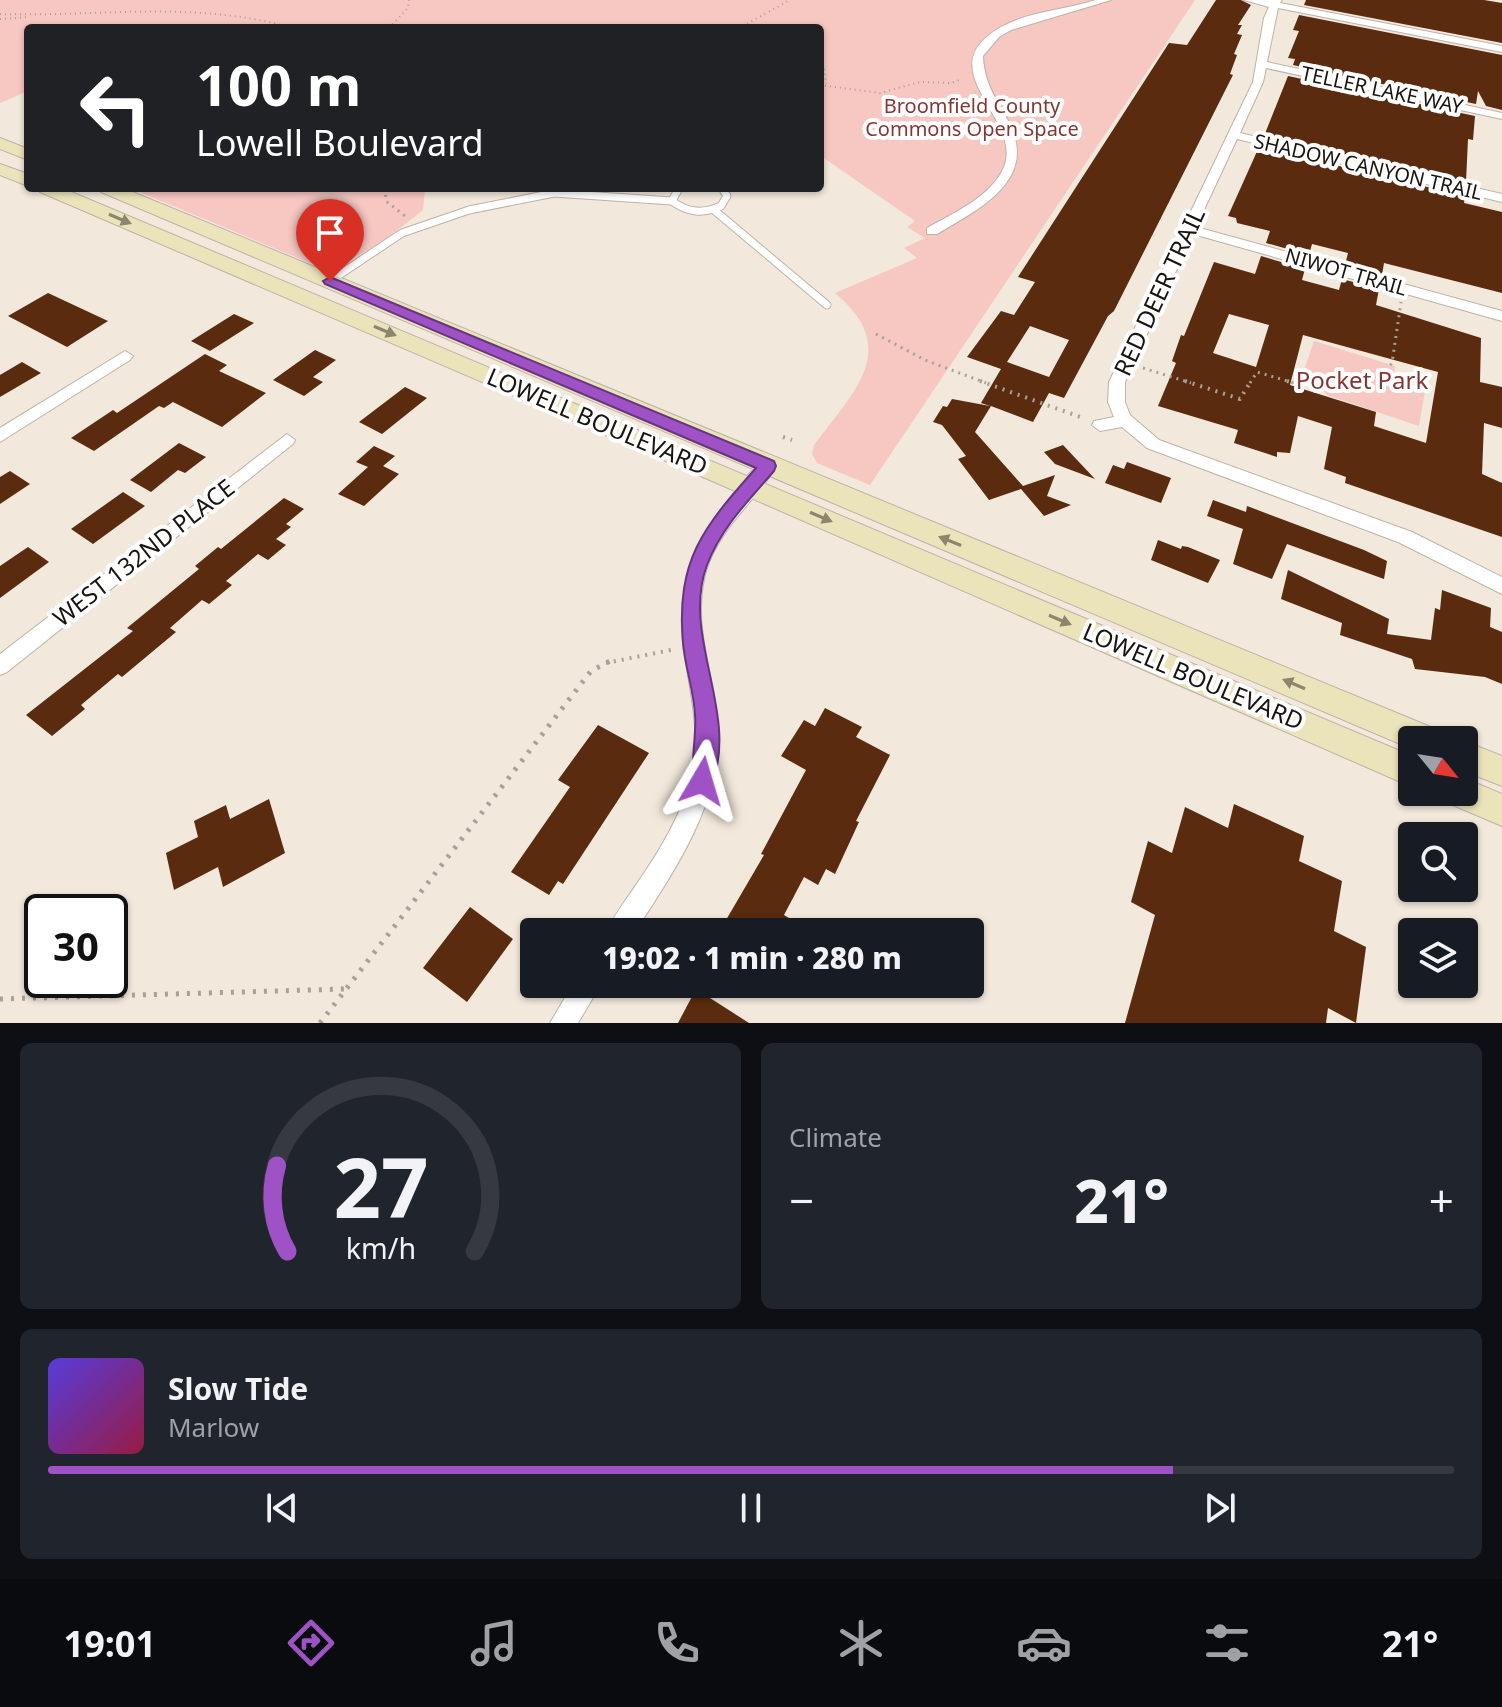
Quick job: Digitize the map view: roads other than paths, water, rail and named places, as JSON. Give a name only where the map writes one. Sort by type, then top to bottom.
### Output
[{"type":"main road","points":[[0,143],[24,150]]},
{"type":"main road","points":[[0,169],[24,179]]},
{"type":"main road","name":"LOWELL BOULEVARD","points":[[57,192],[210,257],[1398,729]]},
{"type":"main road","name":"LOWELL BOULEVARD","points":[[117,192],[330,281],[1398,766]]},
{"type":"main road","points":[[210,257],[246,265],[304,288],[313,289],[330,281]]},
{"type":"main road","points":[[1478,762],[1502,771]]},
{"type":"main road","points":[[1478,800],[1502,810]]},
{"type":"street","points":[[932,231],[987,199],[1005,182],[1014,163],[1012,137],[977,76],[977,59],[983,46],[998,33],[1018,23],[1106,0]]},
{"type":"street","points":[[1249,0],[1276,2],[1502,49]]},
{"type":"street","name":"RED DEER TRAIL","points":[[1124,421],[1116,408],[1114,394],[1258,82],[1269,18],[1276,2]]},
{"type":"street","name":"TELLER LAKE WAY","points":[[1262,64],[1502,116]]},
{"type":"street","name":"SHADOW CANYON TRAIL","points":[[1233,135],[1502,198]]},
{"type":"street","name":"NIWOT TRAIL","points":[[1189,229],[1502,316]]},
{"type":"street","points":[[0,436],[125,356]]},
{"type":"street","points":[[1100,425],[1124,421],[1153,444],[1172,453],[1405,537],[1502,586]]},
{"type":"street","name":"WEST 132ND PLACE","points":[[0,666],[287,440]]},
{"type":"street","points":[[629,918],[676,844],[692,812],[702,781],[707,749],[707,719],[693,646],[691,589],[698,565],[721,521],[758,476]]},
{"type":"street","points":[[563,1023],[579,998]]},
{"type":"lane","points":[[672,201],[677,192]]},
{"type":"lane","points":[[330,281],[402,233],[476,209],[554,193],[672,201],[689,211],[714,210],[725,201],[724,192]]},
{"type":"lane","points":[[714,210],[827,305]]},
{"type":"park label","name":"Broomfield County Commons Open Space","points":[[972,118]]},
{"type":"park label","name":"Pocket Park","points":[[1362,381]]}]
